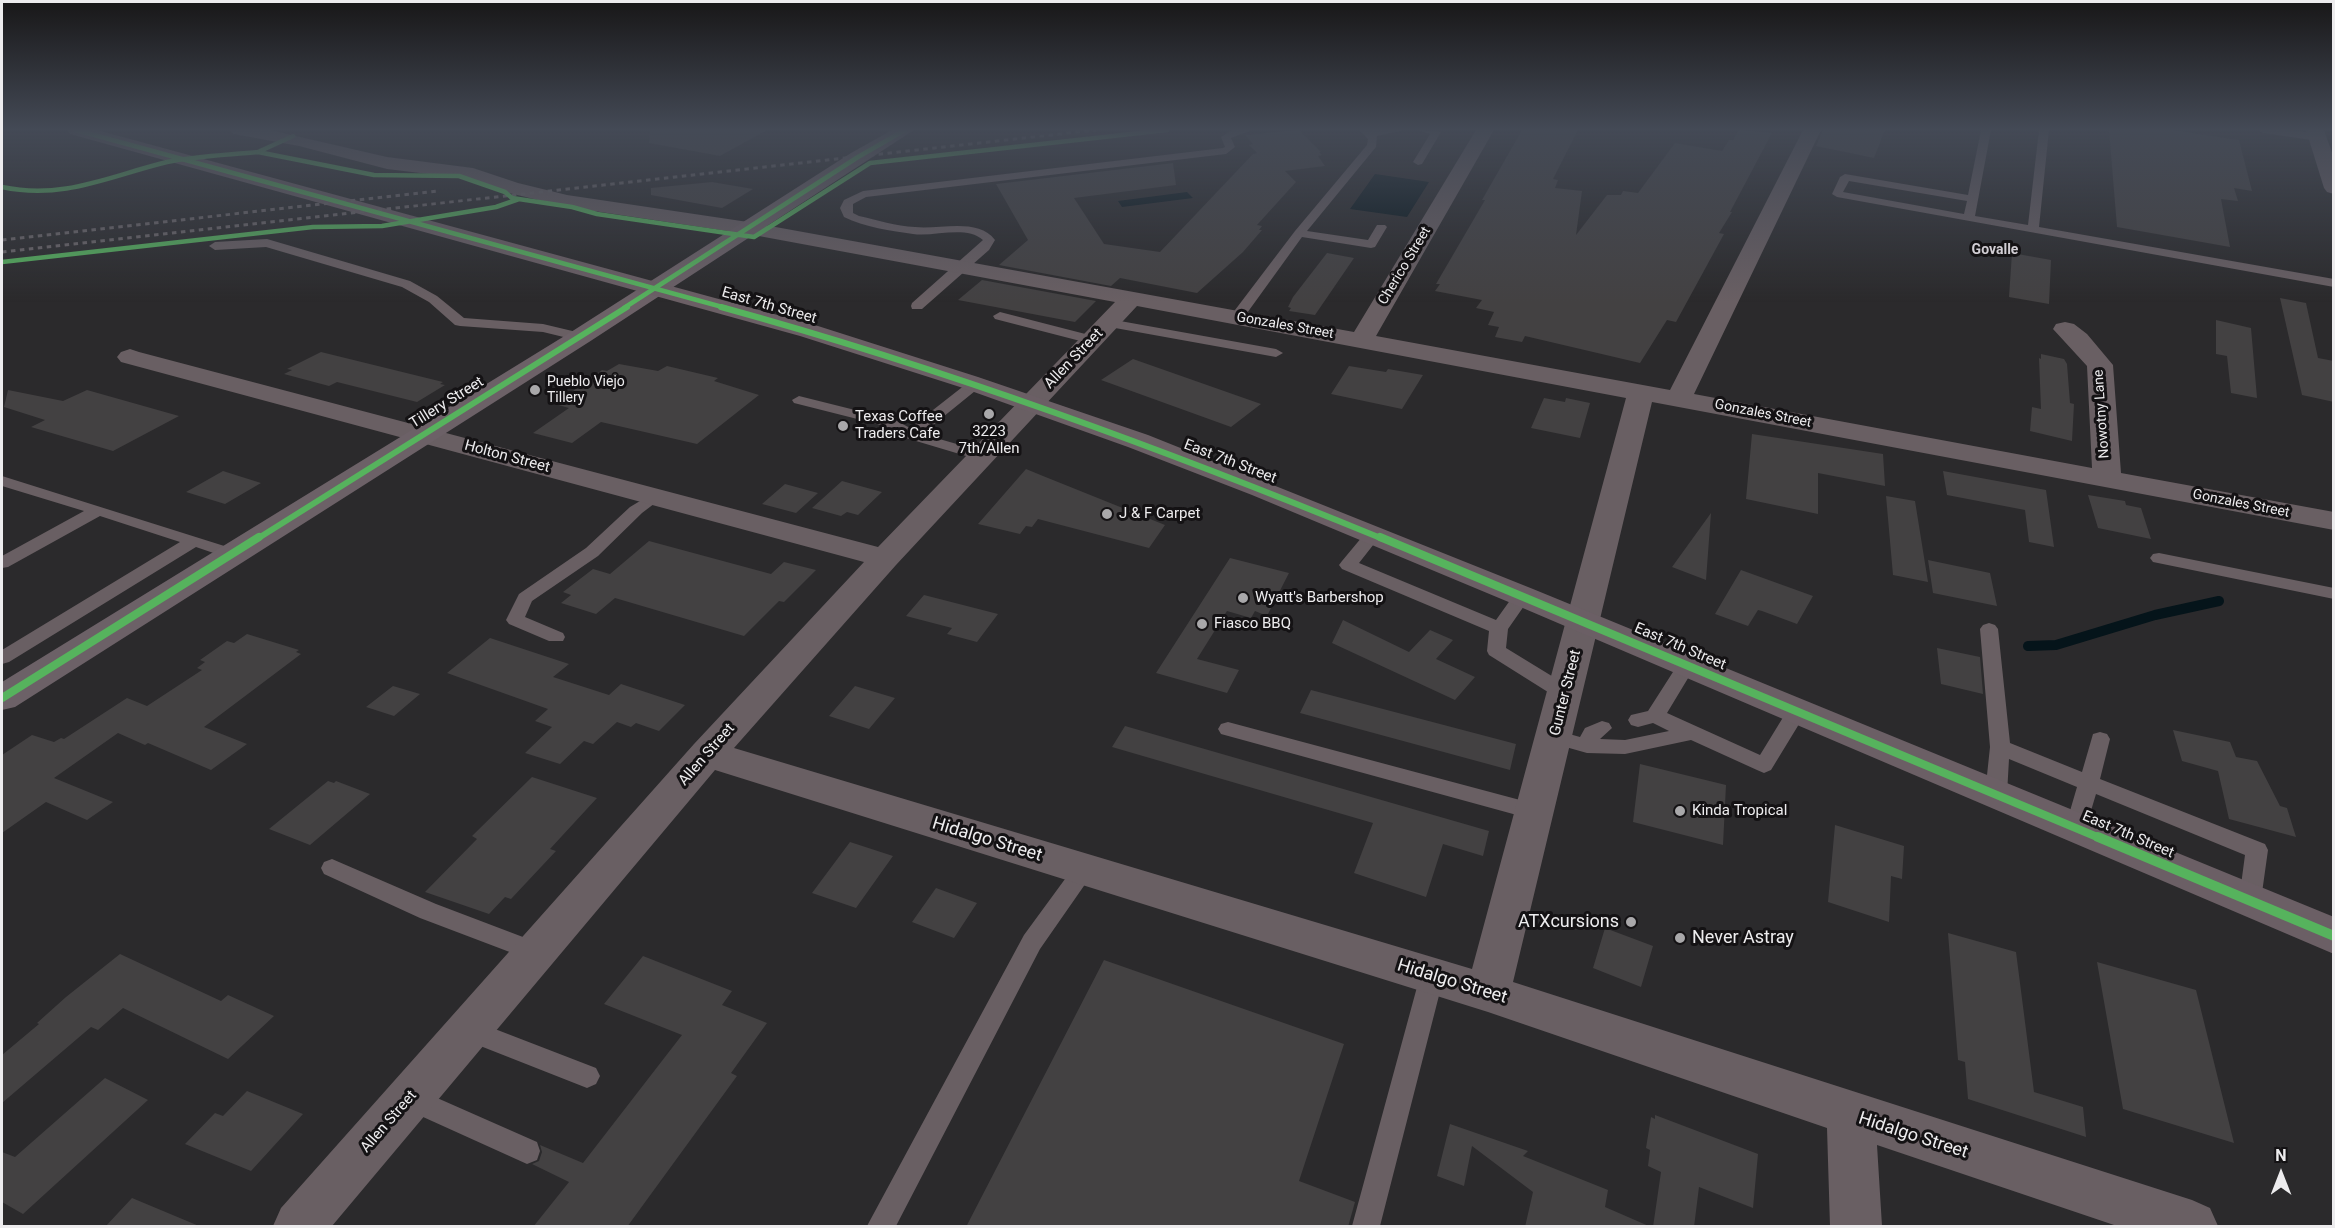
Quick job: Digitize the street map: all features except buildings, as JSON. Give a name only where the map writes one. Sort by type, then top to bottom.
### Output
[{"type":"main road","name":"East 7th Street","points":[[287,187],[809,331],[975,384],[1149,445],[1522,596],[2334,936]]},
{"type":"street","name":"Gonzales Street","points":[[510,187],[567,201],[748,228],[963,267],[1111,320],[1238,317],[2334,521]]},
{"type":"street","name":"Tillery Street","points":[[2,698],[580,336],[811,187]]},
{"type":"street","name":"Cherico Street","points":[[1361,340],[1451,187]]},
{"type":"street","points":[[1679,398],[1784,187]]},
{"type":"street","name":"Allen Street","points":[[299,1227],[707,754],[885,558],[1111,320]]},
{"type":"street","name":"Nowotny Lane","points":[[2065,329],[2090,350],[2100,365],[2107,478]]},
{"type":"street","name":"Holton Street","points":[[130,357],[885,558]]},
{"type":"street","name":"Gunter Street","points":[[1488,993],[1535,812],[1571,741],[1566,694],[1641,392]]},
{"type":"street","name":"Hidalgo Street","points":[[707,754],[1488,993],[2192,1227]]},
{"type":"street","points":[[1851,1115],[1856,1227]]},
{"type":"lane","points":[[917,306],[985,247],[989,240],[985,235],[962,229],[915,231],[863,221],[848,215],[848,202],[863,194],[920,187]]},
{"type":"lane","points":[[1238,317],[1299,233],[1337,187]]},
{"type":"lane","points":[[1840,187],[1837,194],[2334,283]]},
{"type":"lane","points":[[1905,187],[1973,199]]},
{"type":"lane","points":[[1969,218],[1975,187]]},
{"type":"lane","points":[[2033,230],[2038,187]]},
{"type":"lane","points":[[1299,233],[1371,244],[1381,227]]},
{"type":"lane","points":[[215,246],[267,243],[406,284],[433,299],[460,322],[543,328],[580,336]]},
{"type":"lane","points":[[1000,316],[1111,320],[1276,353]]},
{"type":"lane","points":[[911,435],[975,384]]},
{"type":"lane","points":[[799,400],[890,423],[911,435],[983,456]]},
{"type":"lane","points":[[2,481],[194,541],[231,555]]},
{"type":"lane","points":[[556,637],[514,620],[525,598],[592,552],[636,510],[655,496]]},
{"type":"lane","points":[[2,564],[98,510]]},
{"type":"lane","points":[[1373,535],[1348,565],[1499,628]]},
{"type":"lane","points":[[2,658],[194,541]]},
{"type":"lane","points":[[2159,558],[2334,594]]},
{"type":"lane","points":[[1522,596],[1499,628],[1496,651],[1566,694]]},
{"type":"lane","points":[[1989,629],[2000,747],[1996,794]]},
{"type":"lane","points":[[1687,665],[1646,718],[1692,733],[1764,765],[1797,711]]},
{"type":"lane","points":[[1571,741],[1602,728]]},
{"type":"lane","points":[[1228,729],[1535,812]]},
{"type":"lane","points":[[1571,741],[1625,747],[1692,733]]},
{"type":"lane","points":[[2076,828],[2100,739]]},
{"type":"lane","points":[[2000,747],[2257,850],[2250,900]]},
{"type":"lane","points":[[333,868],[428,911],[536,952]]},
{"type":"lane","points":[[881,1227],[1032,942],[1084,870]]},
{"type":"lane","points":[[1366,1227],[1432,976]]},
{"type":"lane","points":[[469,1030],[587,1076]]},
{"type":"lane","points":[[410,1098],[527,1151]]},
{"type":"shaded area","points":[[1365,187],[1426,187],[1407,217],[1350,209]]},
{"type":"shaded area","points":[[1187,192],[1193,198],[1122,207],[1118,201]]},
{"type":"waterway","points":[[2028,646],[2056,645],[2155,615],[2219,601]]},
{"type":"railway","points":[[2,252],[582,187]]},
{"type":"railway","points":[[2,240],[438,191]]},
{"type":"cycle path","points":[[3,187],[25,192],[79,187]]},
{"type":"cycle path","points":[[285,187],[809,331],[969,382],[1138,441],[1262,489],[1522,596],[2334,936]]},
{"type":"cycle path","points":[[492,187],[505,192],[512,198],[572,207],[597,214],[754,237],[832,187]]},
{"type":"cycle path","points":[[2,698],[580,337],[811,187]]},
{"type":"cycle path","points":[[2,262],[313,227],[382,226],[496,207],[519,199]]},
{"type":"place","name":"Pueblo Viejo Tillery","points":[[535,390]]},
{"type":"place","name":"3223 7th/Allen","points":[[989,414]]},
{"type":"place","name":"Texas Coffee Traders Cafe","points":[[843,426]]},
{"type":"place","name":"J & F Carpet","points":[[1107,514]]},
{"type":"place","name":"Wyatt's Barbershop","points":[[1243,598]]},
{"type":"place","name":"Fiasco BBQ","points":[[1202,624]]},
{"type":"place","name":"Kinda Tropical","points":[[1680,811]]},
{"type":"place","name":"ATXcursions","points":[[1631,922]]},
{"type":"place","name":"Never Astray","points":[[1680,938]]},
{"type":"district","name":"Govalle","points":[[1995,250]]}]
